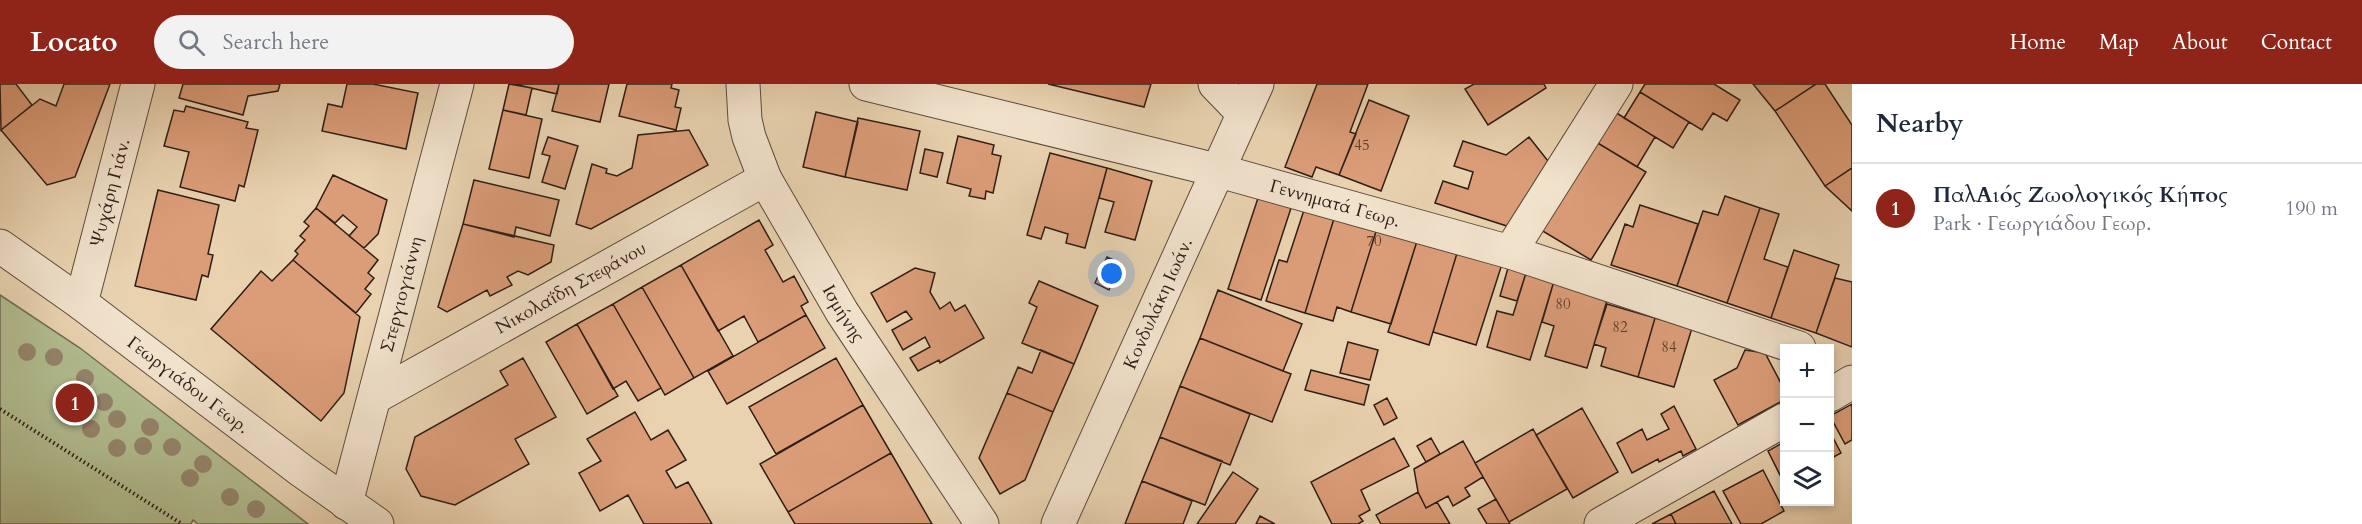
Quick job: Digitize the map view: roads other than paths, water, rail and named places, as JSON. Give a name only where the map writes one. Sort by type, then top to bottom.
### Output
[{"type":"street","name":"Ψυχάρη Γιάν.","points":[[81,303],[138,84]]},
{"type":"street","name":"Στεργιογιάννη","points":[[346,503],[457,84]]},
{"type":"street","name":"Ισμήνης","points":[[743,84],[745,120],[765,178],[842,312],[982,524]]},
{"type":"street","name":"Γεννηματά Γεωρ.","points":[[866,84],[1216,170],[1510,252],[1787,344]]},
{"type":"street","points":[[1215,84],[1243,113]]},
{"type":"street","name":"Κονδυλάκη Ιωάν.","points":[[1058,524],[1216,170],[1257,84]]},
{"type":"street","points":[[1510,252],[1616,84]]},
{"type":"street","name":"Νικολαΐδη Στεφάνου","points":[[375,397],[765,178]]},
{"type":"street","name":"Γεωργιάδου Γεωρ.","points":[[0,246],[81,303],[377,524]]},
{"type":"street","points":[[1601,524],[1780,423]]},
{"type":"place","name":"ΠαλΑιός Ζωολογικός Κήπος","points":[[75,403]]}]
